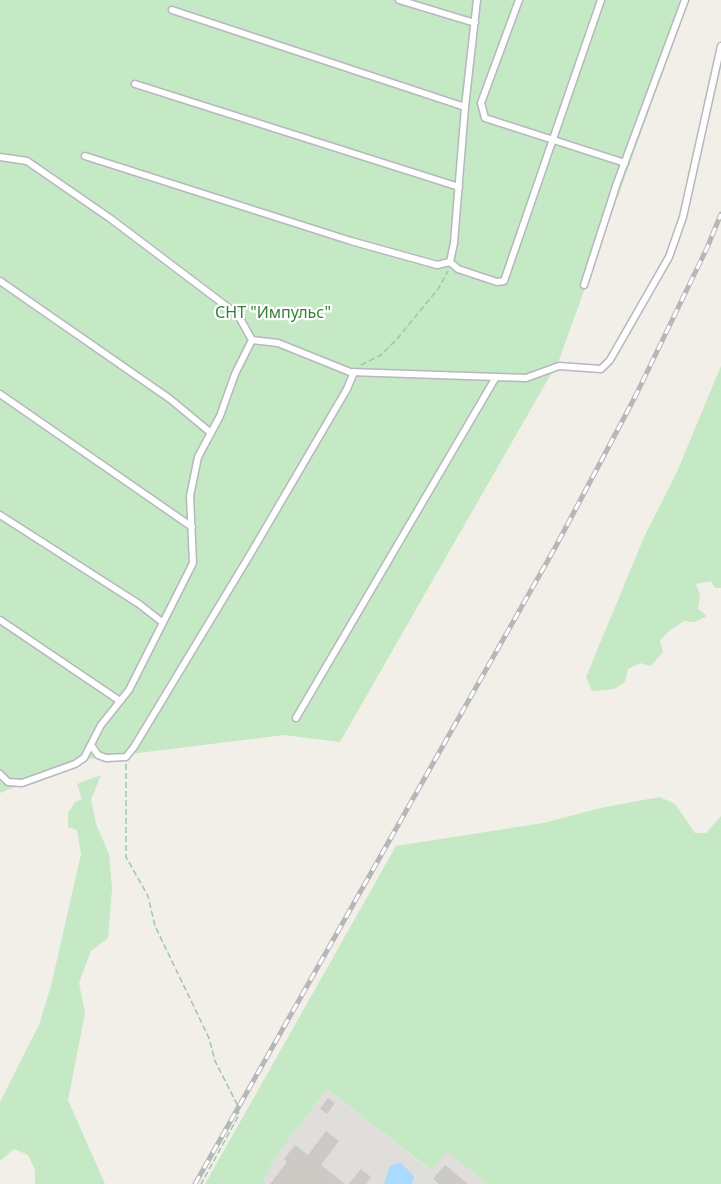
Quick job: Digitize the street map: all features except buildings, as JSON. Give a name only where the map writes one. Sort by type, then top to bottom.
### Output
[{"type":"lane","points":[[399,0],[475,23]]},
{"type":"lane","points":[[450,261],[477,0]]},
{"type":"lane","points":[[519,0],[481,103],[485,118],[625,163]]},
{"type":"lane","points":[[450,261],[458,269],[497,282],[504,280],[601,0]]},
{"type":"lane","points":[[584,285],[684,0]]},
{"type":"lane","points":[[172,10],[465,107]]},
{"type":"lane","points":[[252,340],[278,343],[354,372],[526,378],[559,366],[601,369],[610,360],[654,285],[679,227],[698,157],[721,46]]},
{"type":"lane","points":[[135,84],[459,187]]},
{"type":"lane","points":[[85,156],[351,241],[437,265],[450,261]]},
{"type":"lane","points":[[0,157],[27,161],[120,225],[238,315],[252,340]]},
{"type":"lane","points":[[0,281],[170,399],[211,433]]},
{"type":"lane","points":[[0,774],[8,782],[22,783],[75,764],[84,758],[101,725],[129,690],[193,563],[190,496],[198,457],[252,340]]},
{"type":"lane","points":[[91,745],[98,755],[106,758],[126,757],[152,721],[347,388],[354,372]]},
{"type":"lane","points":[[296,718],[496,377]]},
{"type":"lane","points":[[0,394],[192,527]]},
{"type":"lane","points":[[0,515],[162,622]]},
{"type":"lane","points":[[0,620],[120,701]]},
{"type":"path","points":[[354,372],[362,364],[381,355],[397,339],[448,275],[450,261]]},
{"type":"path","points":[[126,757],[126,857],[148,896],[155,926],[237,1104],[239,1114],[201,1184]]},
{"type":"shaded area","points":[[327,1089],[430,1170],[447,1151],[487,1184],[262,1184],[274,1159]]},
{"type":"green space","name":"СНТ \"Импульс\"","points":[[0,0],[689,0],[559,360],[340,742],[284,735],[81,760],[0,793]]},
{"type":"green space","points":[[721,366],[721,588],[715,588],[711,581],[696,584],[700,594],[698,609],[707,616],[695,622],[684,621],[669,631],[660,641],[663,652],[651,666],[640,663],[628,669],[625,682],[614,689],[592,691],[586,677],[645,535],[676,474]]},
{"type":"green space","points":[[101,775],[91,800],[96,824],[109,854],[112,888],[108,938],[91,951],[79,983],[85,1013],[68,1100],[105,1184],[35,1184],[35,1170],[28,1155],[14,1149],[0,1161],[0,1102],[39,1025],[51,986],[81,854],[77,830],[68,827],[68,813],[75,802],[82,799],[77,784]]},
{"type":"green space","points":[[660,797],[675,804],[695,833],[706,833],[721,816],[721,1184],[487,1184],[447,1151],[431,1170],[327,1089],[274,1159],[262,1184],[205,1184],[396,846],[543,823],[605,807]]},
{"type":"water","points":[[400,1162],[414,1176],[412,1184],[384,1184],[390,1166]]},
{"type":"railway","points":[[195,1184],[556,546],[635,397],[721,214]]}]
